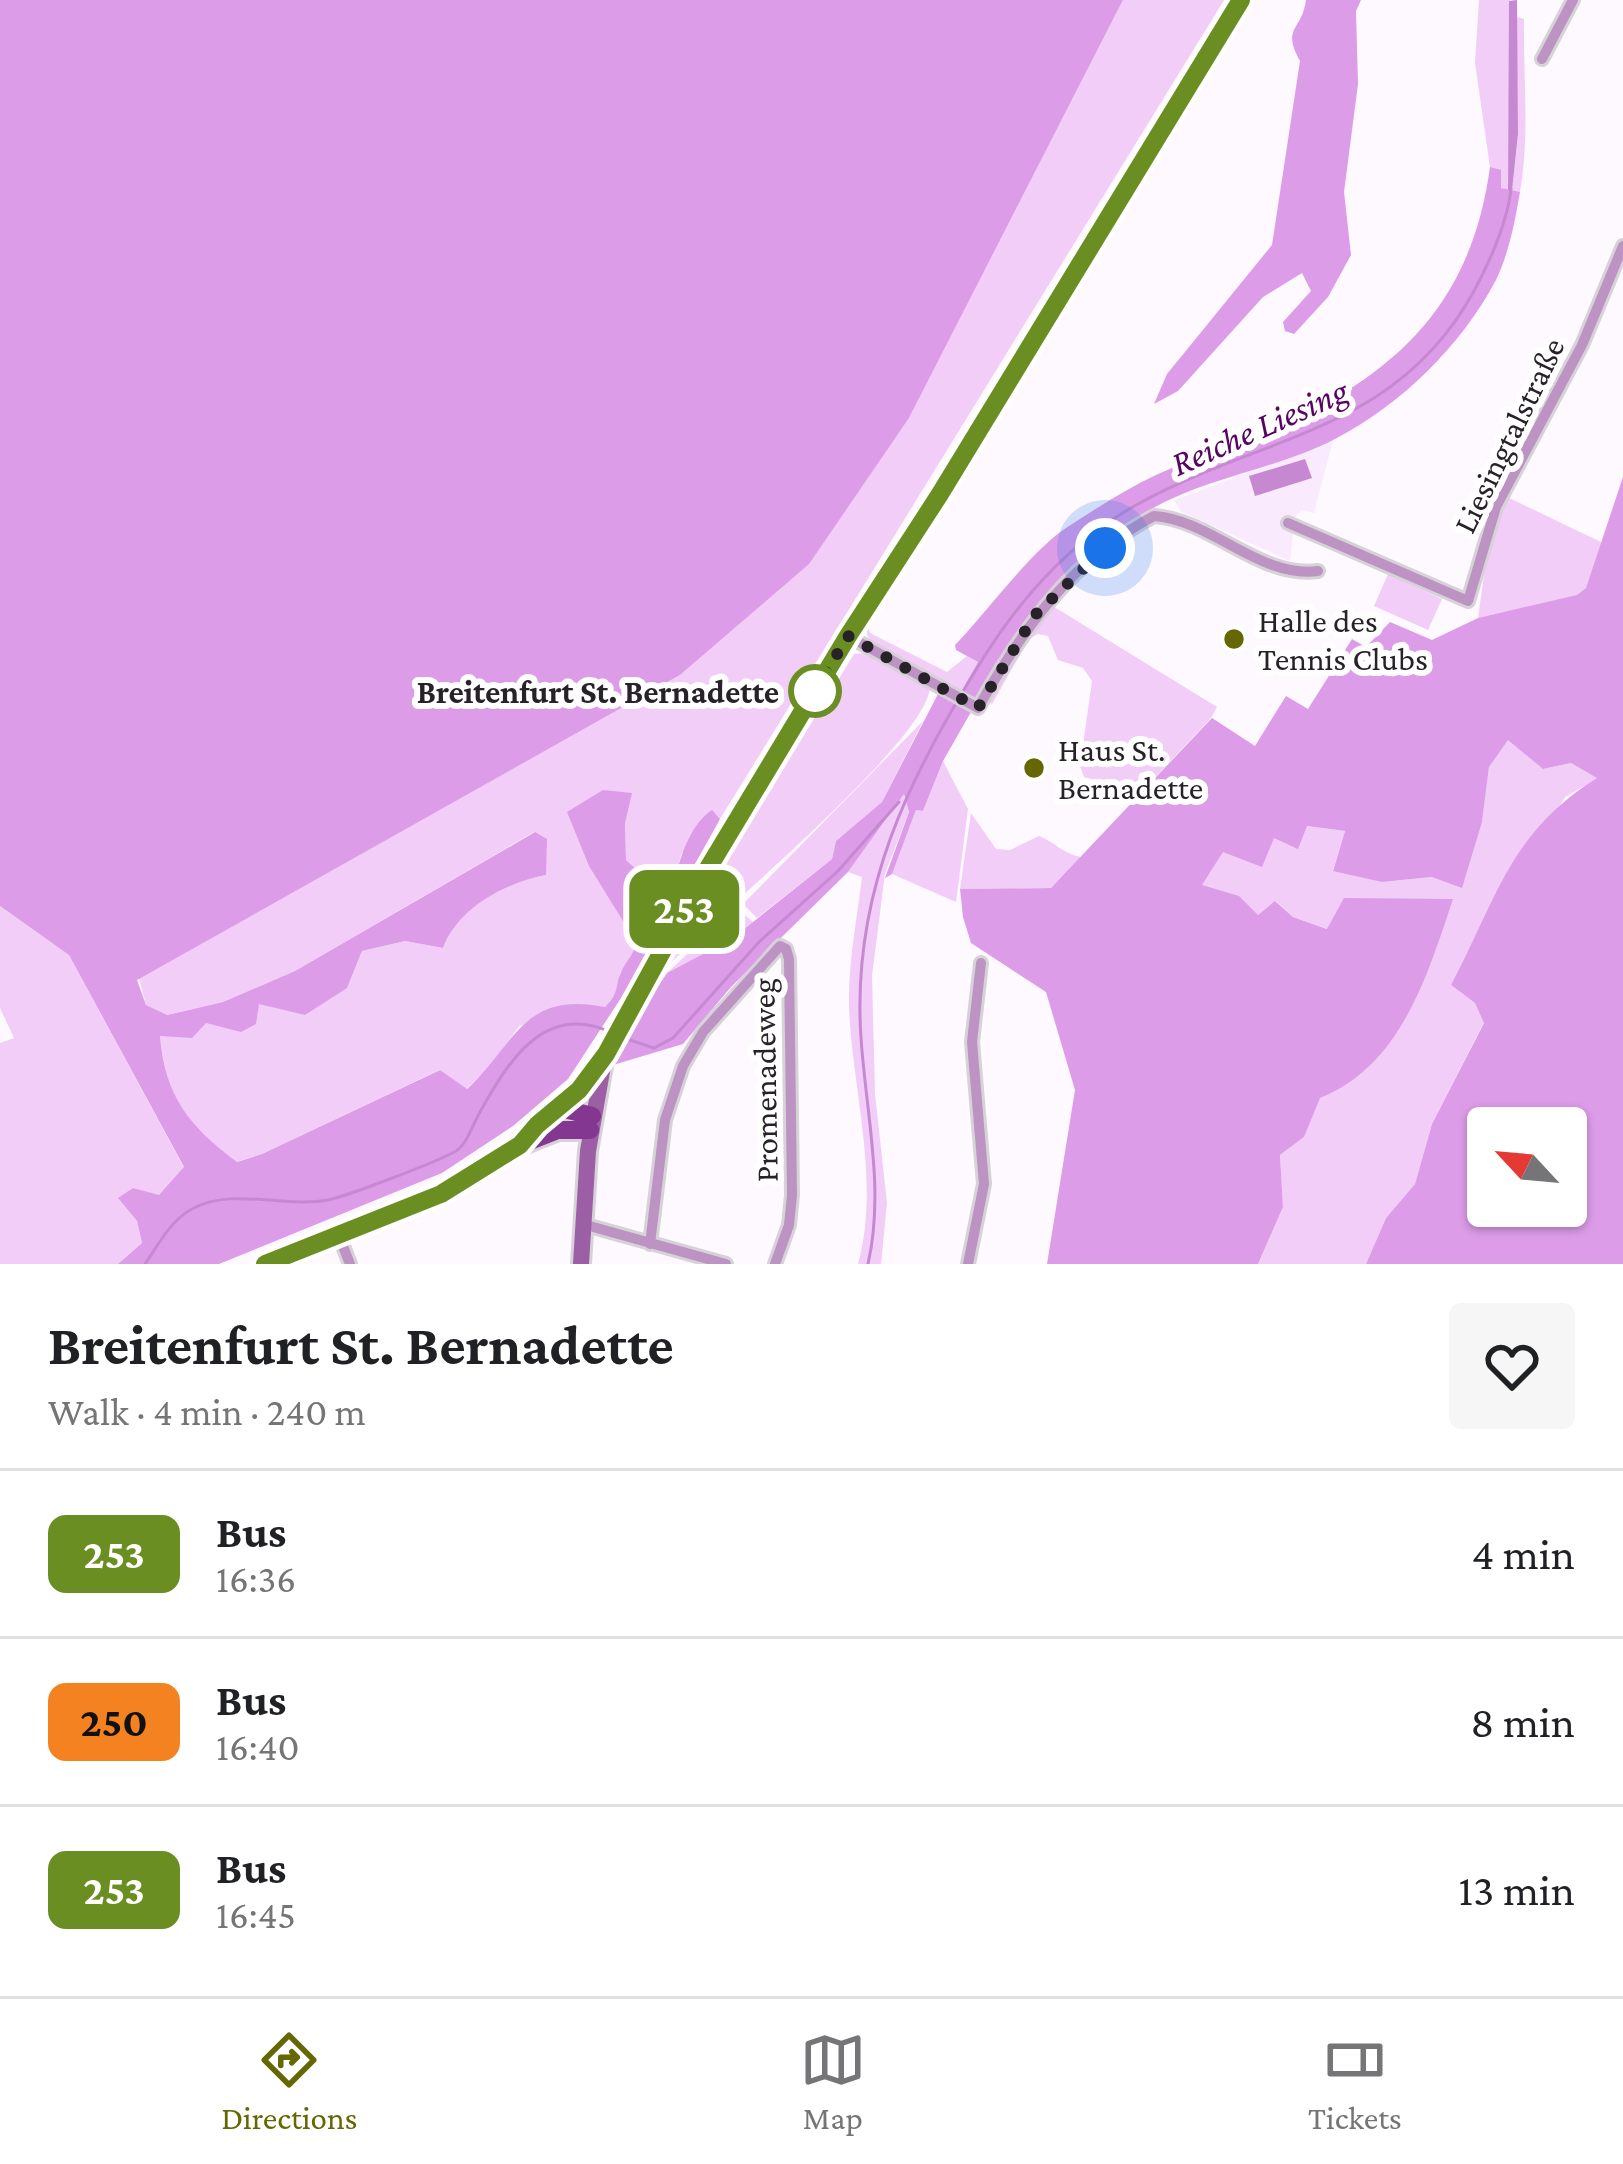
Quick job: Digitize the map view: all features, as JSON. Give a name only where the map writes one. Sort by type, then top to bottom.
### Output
[{"type":"main road","points":[[520,1145],[561,1108],[606,1052],[848,636],[940,494],[1241,0]]},
{"type":"main road","points":[[581,1264],[591,1123],[606,1052]]},
{"type":"main road","points":[[561,1108],[591,1123]]},
{"type":"main road","points":[[265,1264],[441,1194],[520,1145],[591,1123]]},
{"type":"street","points":[[1542,59],[1573,0]]},
{"type":"street","name":"Liesingtalstraße","points":[[1288,524],[1468,601],[1496,507],[1589,330],[1623,246]]},
{"type":"street","points":[[848,636],[978,708],[1016,640],[1059,588],[1105,548],[1154,516],[1189,525],[1291,572],[1318,572]]},
{"type":"street","name":"Promenadeweg","points":[[650,1244],[661,1144],[683,1066],[703,1032],[780,946],[789,959],[793,1168],[789,1225],[775,1264]]},
{"type":"street","points":[[968,1264],[984,1184],[972,1042],[981,963]]},
{"type":"street","points":[[586,1225],[726,1264]]},
{"type":"street","points":[[339,1236],[350,1264]]},
{"type":"shaded area","points":[[0,0],[1123,0],[909,418],[809,564],[680,675],[137,980],[146,1005],[167,1015],[223,1002],[295,971],[535,832],[547,839],[546,875],[515,884],[471,909],[443,948],[405,941],[362,951],[347,988],[305,1015],[259,1004],[256,1024],[241,1032],[206,1023],[192,1038],[160,1036],[168,1076],[183,1109],[237,1162],[440,1070],[467,1089],[538,1014],[556,1006],[605,1007],[636,942],[589,866],[567,812],[603,790],[632,793],[625,823],[626,860],[657,888],[677,872],[699,822],[712,810],[720,819],[621,998],[568,1079],[513,1126],[442,1173],[219,1264],[118,1264],[142,1243],[137,1221],[118,1198],[133,1188],[159,1195],[184,1167],[69,955],[0,906]]},
{"type":"shaded area","points":[[1123,0],[1224,0],[720,819],[712,811],[681,855],[677,872],[657,888],[626,860],[625,823],[603,790],[636,942],[620,973],[618,991],[605,1007],[519,1026],[492,1065],[466,1089],[439,1070],[236,1162],[182,1109],[168,1078],[160,1036],[259,1004],[347,988],[362,951],[405,941],[443,948],[471,909],[515,884],[546,875],[534,832],[295,971],[223,1002],[166,1015],[146,1005],[139,978],[680,675],[808,564],[909,418]]},
{"type":"shaded area","points":[[1306,0],[1361,0],[1356,11],[1358,84],[1344,192],[1351,255],[1328,297],[1294,334],[1285,331],[1283,322],[1311,291],[1302,273],[1263,297],[1178,391],[1154,404],[1167,374],[1272,245],[1300,61],[1292,35]]},
{"type":"shaded area","points":[[1479,0],[1510,0],[1508,190],[1501,188],[1501,171],[1490,167],[1475,63]]},
{"type":"shaded area","points":[[1517,0],[1518,134],[1512,191],[1508,190],[1509,1]]},
{"type":"shaded area","points":[[1516,17],[1524,19],[1520,192],[1512,191],[1518,134]]},
{"type":"shaded area","points":[[1490,167],[1501,170],[1501,188],[1520,192],[1508,248],[1482,304],[1427,372],[1383,409],[1335,439],[1169,500],[1117,531],[1048,595],[977,701],[961,692],[978,662],[955,645],[1055,536],[1156,475],[1312,411],[1387,362],[1418,332],[1444,299],[1465,260]]},
{"type":"shaded area","points":[[1333,440],[1314,513],[1301,510],[1286,529],[1293,534],[1290,561],[1180,511],[1175,500]]},
{"type":"shaded area","points":[[1305,459],[1312,478],[1255,496],[1249,476]]},
{"type":"shaded area","points":[[1623,477],[1623,1264],[1366,1264],[1386,1218],[1415,1184],[1432,1124],[1484,1023],[1475,1003],[1451,985],[1524,845],[1567,799],[1597,778],[1571,763],[1543,769],[1508,740],[1489,767],[1482,822],[1462,888],[1432,877],[1382,882],[1333,871],[1345,831],[1307,826],[1298,849],[1274,838],[1262,867],[1223,852],[1202,885],[1239,896],[1258,915],[1275,901],[1293,917],[1327,929],[1344,898],[1453,899],[1421,987],[1391,1041],[1372,1064],[1320,1098],[1304,1137],[1280,1155],[1283,1207],[1258,1264],[1047,1264],[1075,1090],[1046,992],[971,943],[960,889],[1051,888],[1212,718],[1255,746],[1286,696],[1308,709],[1352,639],[1366,647],[1390,622],[1432,640],[1478,618],[1577,595],[1586,588]]},
{"type":"shaded area","points":[[1507,497],[1603,543],[1586,588],[1577,596],[1478,618],[1485,568]]},
{"type":"shaded area","points":[[1388,574],[1442,599],[1428,630],[1374,606]]},
{"type":"shaded area","points":[[1051,605],[1217,707],[1131,803],[1115,786],[1084,777],[1080,766],[1092,681],[1083,668],[1058,660],[1048,636],[1029,639],[992,704],[989,702],[1023,638]]},
{"type":"shaded area","points":[[868,626],[870,633],[947,672],[967,656],[978,662],[961,692],[873,645]]},
{"type":"shaded area","points":[[866,653],[930,687],[920,712],[858,786],[667,967],[637,1013],[653,977],[799,730],[819,712],[854,654]]},
{"type":"shaded area","points":[[938,694],[971,712],[943,761],[923,811],[916,810],[892,874],[885,878],[909,812],[904,794],[848,872],[731,987],[683,1044],[613,1065],[629,1030],[667,973],[733,938],[832,859],[836,841],[882,802]]},
{"type":"shaded area","points":[[923,721],[882,802],[836,841],[832,859],[757,918],[743,904]]},
{"type":"shaded area","points":[[1508,739],[1543,769],[1571,763],[1598,778],[1565,797],[1451,985],[1475,1003],[1484,1022],[1432,1124],[1415,1184],[1386,1218],[1366,1264],[1258,1264],[1283,1207],[1280,1155],[1304,1137],[1319,1098],[1348,1083],[1391,1041],[1421,987],[1452,899],[1328,929],[1293,917],[1276,901],[1258,915],[1201,886],[1223,851],[1306,826],[1345,831],[1333,870],[1382,882],[1432,877],[1482,822],[1489,767]]},
{"type":"shaded area","points":[[943,761],[968,809],[956,902],[892,874],[916,810],[923,811]]},
{"type":"shaded area","points":[[904,794],[909,812],[885,873],[872,976],[875,1094],[887,1203],[881,1264],[858,1264],[867,1200],[866,1168],[849,990],[862,877],[848,872]]},
{"type":"shaded area","points":[[971,813],[996,849],[1010,850],[1039,836],[1081,857],[1051,888],[960,889]]},
{"type":"shaded area","points":[[0,906],[69,955],[184,1168],[159,1196],[133,1188],[119,1199],[137,1221],[142,1243],[118,1264],[0,1264],[0,1043],[14,1038],[0,1008]]},
{"type":"shaded area","points":[[737,908],[753,922],[667,973]]},
{"type":"waterway","name":"Reiche Liesing","points":[[868,1264],[875,1180],[861,1038],[865,934],[876,885],[909,792],[957,702],[1030,594],[1107,523],[1177,484],[1320,427],[1405,376],[1442,339],[1474,291],[1497,242],[1511,189]]},
{"type":"waterway","points":[[624,1038],[654,1048],[673,1038],[759,942],[838,871],[899,802]]},
{"type":"waterway","points":[[145,1264],[177,1220],[207,1203],[328,1200],[446,1156],[463,1144],[503,1074],[531,1042],[566,1025],[610,1032]]},
{"type":"bus line","name":"253","points":[[265,1264],[441,1194],[520,1145],[579,1090],[606,1054],[704,875],[848,636],[940,494],[1241,0]]},
{"type":"place","name":"Halle des Tennis Clubs","points":[[1234,639]]},
{"type":"place","name":"Breitenfurt St. Bernadette","points":[[815,691]]},
{"type":"place","name":"Haus St. Bernadette","points":[[1034,768]]},
{"type":"route","points":[[815,691],[848,636],[978,708],[1035,615],[1105,548]]}]
